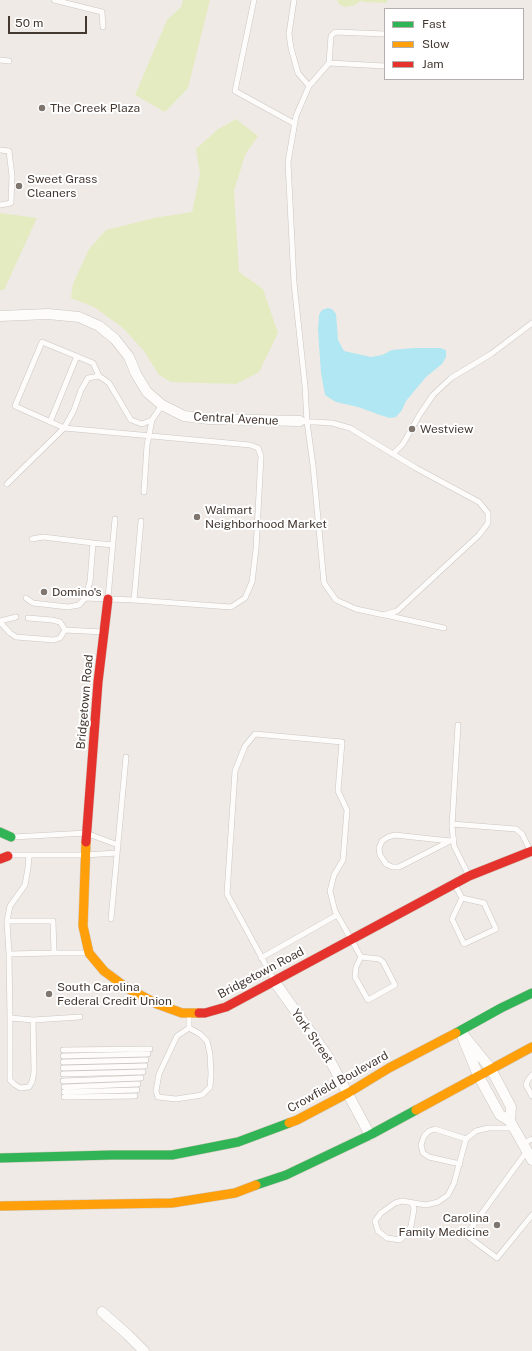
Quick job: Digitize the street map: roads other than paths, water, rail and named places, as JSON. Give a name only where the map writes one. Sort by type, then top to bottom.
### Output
[{"type":"main road","name":"Bridgetown Road","points":[[108,599],[98,682],[86,833],[83,926],[89,952],[104,971],[127,988],[157,1004],[182,1014],[204,1013],[226,1007],[469,876],[531,851]]},
{"type":"main road","points":[[0,832],[11,837]]},
{"type":"main road","name":"Crowfield Boulevard","points":[[0,1158],[172,1155],[238,1142],[297,1120],[348,1093],[388,1068],[532,993]]},
{"type":"main road","points":[[0,1206],[172,1203],[234,1192],[286,1175],[370,1135],[532,1047]]},
{"type":"street","name":"Central Avenue","points":[[0,316],[48,314],[79,317],[99,326],[115,339],[129,357],[136,374],[147,392],[162,405],[184,416],[209,419],[303,422]]},
{"type":"street","name":"York Street","points":[[274,981],[327,1055],[370,1135]]},
{"type":"street","points":[[460,1031],[491,1069],[511,1106],[512,1125]]},
{"type":"street","points":[[460,1031],[478,1076],[500,1114],[512,1125],[528,1149]]},
{"type":"street","points":[[102,1312],[144,1351]]},
{"type":"lane","points":[[54,0],[102,12],[103,27]]},
{"type":"lane","points":[[254,0],[235,91],[294,124]]},
{"type":"lane","points":[[294,0],[289,34],[291,48],[298,73],[309,86]]},
{"type":"lane","points":[[384,34],[336,32],[331,36],[329,64],[309,86],[294,124],[288,162],[288,181],[294,283],[305,386],[303,422],[313,473],[324,583],[336,600],[356,609],[444,628]]},
{"type":"lane","points":[[0,60],[9,61]]},
{"type":"lane","points":[[329,64],[384,66]]},
{"type":"lane","points":[[0,150],[9,151],[12,176],[11,203],[0,205]]},
{"type":"lane","points":[[393,454],[403,444],[433,395],[451,378],[491,354],[532,324]]},
{"type":"lane","points":[[85,598],[231,607],[245,598],[252,582],[256,549],[261,456],[258,448],[250,445],[64,428],[15,406],[42,342],[93,363],[99,376],[109,383],[131,420],[142,424],[152,420]]},
{"type":"lane","points":[[50,422],[77,356]]},
{"type":"lane","points":[[7,484],[64,428],[74,410],[81,390],[88,378],[99,376]]},
{"type":"lane","points":[[144,492],[149,436],[152,420],[162,405]]},
{"type":"lane","points":[[303,422],[332,423],[350,428],[479,502],[488,513],[488,523],[479,535],[397,610],[384,615]]},
{"type":"lane","points":[[108,599],[115,520]]},
{"type":"lane","points":[[134,600],[141,521]]},
{"type":"lane","points":[[32,539],[43,538],[113,545]]},
{"type":"lane","points":[[26,598],[33,603],[68,607],[79,605],[85,598],[90,582],[92,543]]},
{"type":"lane","points":[[16,617],[0,621],[10,633],[16,637],[54,640],[60,638],[65,630]]},
{"type":"lane","points":[[28,618],[60,622],[65,630]]},
{"type":"lane","points":[[65,630],[104,632]]},
{"type":"lane","points":[[458,725],[452,840],[469,876]]},
{"type":"lane","points":[[274,981],[228,894],[235,771],[245,746],[255,734],[342,742],[338,791],[347,810],[343,860],[334,875],[330,891],[335,911],[361,957]]},
{"type":"lane","points":[[111,919],[126,757]]},
{"type":"lane","points":[[452,824],[516,829],[522,834],[531,851]]},
{"type":"lane","points":[[0,838],[86,833],[118,845]]},
{"type":"lane","points":[[395,835],[452,840],[399,866],[392,867],[386,864],[380,855],[378,848],[382,841],[395,835]]},
{"type":"lane","points":[[2,857],[117,853]]},
{"type":"lane","points":[[28,855],[28,868],[25,885],[10,906],[7,921],[9,954],[10,1080],[20,1088],[29,1087],[32,1082],[34,1072],[33,1020]]},
{"type":"lane","points":[[455,884],[462,898]]},
{"type":"lane","points":[[462,898],[484,903],[496,928],[464,944],[452,919],[462,898]]},
{"type":"lane","points":[[262,958],[337,915]]},
{"type":"lane","points":[[7,921],[53,921],[54,953]]},
{"type":"lane","points":[[9,954],[89,952]]},
{"type":"lane","points":[[361,957],[379,959],[383,962],[395,984],[368,1000],[355,977],[356,966],[361,957]]},
{"type":"lane","points":[[189,1014],[189,1028]]},
{"type":"lane","points":[[10,1018],[33,1020],[80,1017]]},
{"type":"lane","points":[[189,1028],[200,1034],[207,1041],[210,1054],[210,1087],[202,1095],[176,1099],[158,1096],[156,1091],[159,1074],[177,1036],[189,1028]]},
{"type":"lane","points":[[63,1050],[149,1051],[63,1056]]},
{"type":"lane","points":[[63,1065],[145,1063]]},
{"type":"lane","points":[[63,1074],[143,1072]]},
{"type":"lane","points":[[532,1075],[526,1085],[532,1096]]},
{"type":"lane","points":[[64,1095],[137,1090],[64,1084],[141,1078]]},
{"type":"lane","points":[[412,1203],[414,1209],[411,1226],[400,1240],[387,1238],[378,1231],[375,1222],[381,1213],[395,1203],[402,1201],[426,1205],[438,1202],[448,1195],[454,1183],[466,1139],[476,1131],[512,1125]]},
{"type":"lane","points":[[460,1164],[429,1156],[423,1153],[421,1145],[424,1136],[429,1131],[435,1129],[466,1139]]},
{"type":"lane","points":[[528,1149],[466,1235],[498,1258],[532,1215]]},
{"type":"water","points":[[328,308],[332,309],[336,314],[338,340],[344,351],[371,357],[382,355],[392,350],[440,348],[446,350],[446,357],[442,364],[426,377],[406,401],[402,410],[396,417],[390,418],[358,407],[336,402],[325,395],[321,373],[318,330],[319,315],[322,310]]},
{"type":"place","name":"The Creek Plaza","points":[[42,108]]},
{"type":"place","name":"Sweet Grass Cleaners","points":[[19,186]]},
{"type":"place","name":"Westview","points":[[412,429]]},
{"type":"place","name":"Walmart Neighborhood Market","points":[[197,517]]},
{"type":"place","name":"Domino's","points":[[44,592]]},
{"type":"place","name":"South Carolina Federal Credit Union","points":[[49,994]]},
{"type":"place","name":"Carolina Family Medicine","points":[[497,1225]]}]
